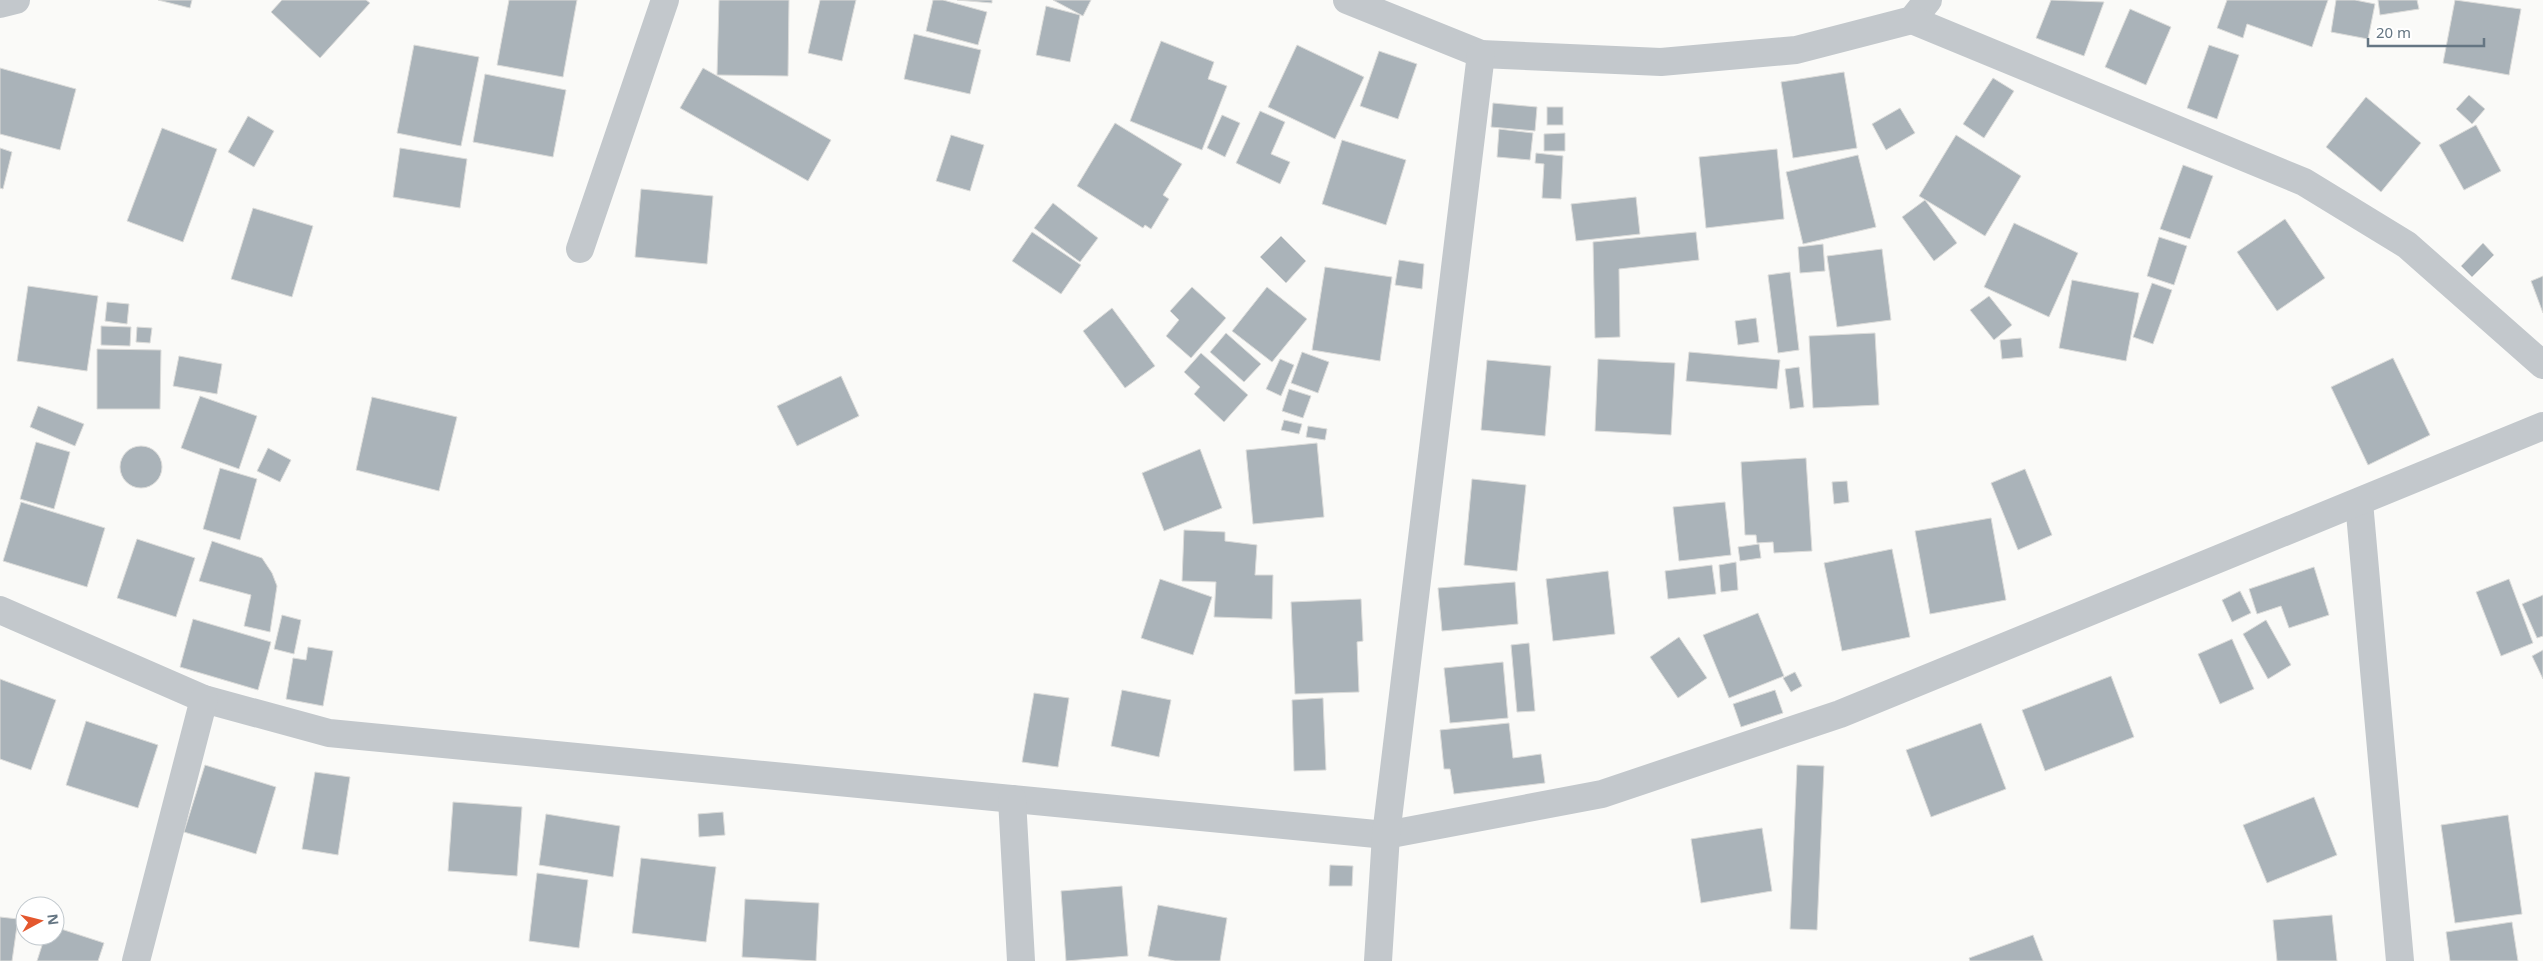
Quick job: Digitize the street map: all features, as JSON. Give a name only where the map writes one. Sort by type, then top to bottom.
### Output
[{"type":"street","points":[[0,4],[16,0]]},
{"type":"street","points":[[580,249],[665,0]]},
{"type":"street","points":[[1347,0],[1481,54],[1670,61],[1796,50],[1920,10],[2304,182],[2407,245],[2543,365]]},
{"type":"street","points":[[1378,961],[1386,835],[1481,54]]},
{"type":"street","points":[[0,610],[204,699],[329,733],[1386,835],[1602,794],[1830,718],[2543,426]]},
{"type":"street","points":[[2359,502],[2400,961]]},
{"type":"street","points":[[136,961],[204,699]]},
{"type":"street","points":[[1012,799],[1021,961]]},
{"type":"building","points":[[158,0],[192,0],[190,8]]},
{"type":"building","points":[[282,0],[366,0],[370,3],[320,58],[271,12]]},
{"type":"building","points":[[509,0],[577,0],[563,77],[497,65]]},
{"type":"building","points":[[719,0],[789,0],[788,76],[717,75]]},
{"type":"building","points":[[820,0],[856,0],[842,61],[808,53]]},
{"type":"building","points":[[933,0],[943,0],[987,12],[978,45],[926,31]]},
{"type":"building","points":[[957,0],[992,0],[992,3]]},
{"type":"building","points":[[1053,0],[1091,0],[1083,16]]},
{"type":"building","points":[[2051,0],[2104,2],[2084,56],[2036,38]]},
{"type":"building","points":[[2227,0],[2328,0],[2312,47],[2247,24],[2243,38],[2217,28]]},
{"type":"building","points":[[2336,0],[2355,0],[2375,4],[2368,39],[2331,32]]},
{"type":"building","points":[[2378,0],[2417,0],[2419,9],[2380,15]]},
{"type":"building","points":[[2455,0],[2521,9],[2509,75],[2443,63]]},
{"type":"building","points":[[1046,6],[1080,15],[1070,62],[1036,55]]},
{"type":"building","points":[[2130,9],[2171,27],[2146,85],[2105,67]]},
{"type":"building","points":[[914,34],[981,50],[970,94],[904,79]]},
{"type":"building","points":[[1161,41],[1214,62],[1208,79],[1227,86],[1202,150],[1130,121]]},
{"type":"building","points":[[414,45],[479,57],[461,146],[397,133]]},
{"type":"building","points":[[1297,45],[1364,77],[1335,139],[1268,107]]},
{"type":"building","points":[[2209,45],[2239,55],[2217,119],[2187,108]]},
{"type":"building","points":[[1379,51],[1417,64],[1398,119],[1360,106]]},
{"type":"building","points":[[0,68],[76,89],[60,150],[0,134]]},
{"type":"building","points":[[703,68],[831,140],[808,181],[680,108]]},
{"type":"building","points":[[1844,72],[1857,148],[1793,158],[1781,82]]},
{"type":"building","points":[[485,74],[566,90],[553,157],[473,142]]},
{"type":"building","points":[[1993,78],[2014,91],[1984,138],[1963,124]]},
{"type":"building","points":[[2469,95],[2485,109],[2472,124],[2456,109]]},
{"type":"building","points":[[2366,97],[2421,143],[2381,192],[2326,147]]},
{"type":"building","points":[[1493,103],[1537,107],[1535,131],[1491,127]]},
{"type":"building","points":[[1547,107],[1563,107],[1563,125],[1547,125]]},
{"type":"building","points":[[1900,108],[1915,133],[1886,150],[1872,124]]},
{"type":"building","points":[[1260,111],[1285,122],[1271,154],[1290,162],[1280,184],[1236,163]]},
{"type":"building","points":[[1222,115],[1240,123],[1225,157],[1207,148]]},
{"type":"building","points":[[248,116],[274,131],[254,167],[228,152]]},
{"type":"building","points":[[1115,123],[1182,164],[1163,195],[1169,199],[1151,229],[1145,225],[1143,228],[1077,186]]},
{"type":"building","points":[[2476,125],[2501,171],[2464,190],[2439,145]]},
{"type":"building","points":[[162,128],[217,149],[183,242],[127,221]]},
{"type":"building","points":[[1499,129],[1533,133],[1530,160],[1497,157]]},
{"type":"building","points":[[1565,133],[1565,151],[1544,151],[1544,134]]},
{"type":"building","points":[[951,135],[984,145],[970,191],[936,181]]},
{"type":"building","points":[[1956,135],[2021,176],[1985,236],[1919,196]]},
{"type":"building","points":[[1342,140],[1406,160],[1386,225],[1322,204]]},
{"type":"building","points":[[0,148],[12,152],[3,189],[0,188]]},
{"type":"building","points":[[400,148],[467,159],[460,208],[393,197]]},
{"type":"building","points":[[1777,149],[1784,219],[1706,228],[1699,157]]},
{"type":"building","points":[[1536,153],[1563,156],[1561,199],[1542,198],[1544,164],[1535,163]]},
{"type":"building","points":[[1858,155],[1876,227],[1803,244],[1786,172]]},
{"type":"building","points":[[2183,165],[2213,176],[2190,239],[2160,229]]},
{"type":"building","points":[[641,189],[713,196],[707,264],[635,257]]},
{"type":"building","points":[[1636,197],[1640,234],[1576,241],[1571,204]]},
{"type":"building","points":[[1925,200],[1957,243],[1934,261],[1902,217]]},
{"type":"building","points":[[1053,203],[1098,238],[1080,262],[1034,228]]},
{"type":"building","points":[[253,208],[313,226],[292,297],[231,279]]},
{"type":"building","points":[[2285,219],[2325,278],[2277,311],[2237,252]]},
{"type":"building","points":[[2014,223],[2078,253],[2049,317],[1984,287]]},
{"type":"building","points":[[1032,232],[1081,265],[1061,294],[1012,261]]},
{"type":"building","points":[[1696,232],[1699,260],[1619,269],[1620,337],[1595,338],[1593,242]]},
{"type":"building","points":[[1281,236],[1306,261],[1286,283],[1260,257]]},
{"type":"building","points":[[2159,237],[2187,246],[2174,285],[2147,276]]},
{"type":"building","points":[[2483,243],[2494,255],[2472,277],[2461,266]]},
{"type":"building","points":[[1823,244],[1825,271],[1800,273],[1798,247]]},
{"type":"building","points":[[1882,249],[1891,320],[1837,327],[1827,256]]},
{"type":"building","points":[[1399,260],[1424,264],[1422,289],[1395,285]]},
{"type":"building","points":[[1325,267],[1392,277],[1380,361],[1312,350]]},
{"type":"building","points":[[1790,272],[1799,350],[1778,353],[1768,275]]},
{"type":"building","points":[[2543,276],[2543,313],[2531,281]]},
{"type":"building","points":[[2072,280],[2139,293],[2126,361],[2059,348]]},
{"type":"building","points":[[2152,283],[2172,290],[2153,344],[2133,337]]},
{"type":"building","points":[[28,286],[98,296],[87,371],[17,361]]},
{"type":"building","points":[[1192,287],[1226,318],[1191,358],[1166,336],[1179,320],[1170,311]]},
{"type":"building","points":[[1267,287],[1307,319],[1272,362],[1232,331]]},
{"type":"building","points":[[1989,296],[2012,325],[1994,340],[1970,310]]},
{"type":"building","points":[[107,302],[129,304],[127,324],[105,321]]},
{"type":"building","points":[[1112,308],[1155,366],[1125,388],[1083,331]]},
{"type":"building","points":[[1756,318],[1759,342],[1738,345],[1735,321]]},
{"type":"building","points":[[101,326],[131,327],[130,346],[101,345]]},
{"type":"building","points":[[137,327],[152,328],[150,343],[136,342]]},
{"type":"building","points":[[1226,333],[1261,364],[1244,382],[1210,352]]},
{"type":"building","points":[[1875,333],[1879,405],[1813,408],[1809,336]]},
{"type":"building","points":[[2021,338],[2023,357],[2002,359],[2000,340]]},
{"type":"building","points":[[97,349],[161,350],[160,409],[97,409]]},
{"type":"building","points":[[1302,352],[1329,362],[1318,393],[1291,383]]},
{"type":"building","points":[[1689,352],[1780,360],[1777,389],[1686,381]]},
{"type":"building","points":[[1201,353],[1248,395],[1224,422],[1194,394],[1200,387],[1184,372]]},
{"type":"building","points":[[179,356],[222,364],[217,394],[173,386]]},
{"type":"building","points":[[2393,358],[2430,435],[2368,465],[2331,387]]},
{"type":"building","points":[[1280,359],[1294,365],[1281,396],[1266,389]]},
{"type":"building","points":[[1598,359],[1675,363],[1671,435],[1595,431]]},
{"type":"building","points":[[1487,360],[1551,366],[1545,436],[1481,430]]},
{"type":"building","points":[[1799,367],[1804,407],[1790,409],[1785,369]]},
{"type":"building","points":[[841,376],[859,416],[797,446],[777,406]]},
{"type":"building","points":[[1289,389],[1311,396],[1303,418],[1282,411]]},
{"type":"building","points":[[200,396],[257,416],[239,469],[181,448]]},
{"type":"building","points":[[372,397],[457,417],[439,491],[356,470]]},
{"type":"building","points":[[38,406],[84,424],[75,446],[30,427]]},
{"type":"building","points":[[1284,420],[1302,424],[1299,434],[1281,430]]},
{"type":"building","points":[[1308,426],[1327,429],[1325,440],[1306,437]]},
{"type":"building","points":[[36,442],[70,452],[54,509],[20,499]]},
{"type":"building","points":[[1317,443],[1324,517],[1253,524],[1246,450]]},
{"type":"building","points":[[145,446],[153,449],[159,455],[162,467],[159,479],[153,485],[137,488],[129,485],[123,479],[120,463],[123,455],[129,449]]},
{"type":"building","points":[[268,448],[291,460],[280,482],[257,471]]},
{"type":"building","points":[[1200,449],[1222,508],[1164,531],[1142,473]]},
{"type":"building","points":[[1806,458],[1812,551],[1774,553],[1773,542],[1757,543],[1756,535],[1745,535],[1741,462]]},
{"type":"building","points":[[220,468],[257,479],[240,540],[203,529]]},
{"type":"building","points":[[2025,469],[2052,535],[2018,550],[1991,483]]},
{"type":"building","points":[[1472,479],[1526,485],[1517,571],[1464,565]]},
{"type":"building","points":[[1847,481],[1849,502],[1834,504],[1832,482]]},
{"type":"building","points":[[21,502],[105,528],[87,587],[3,561]]},
{"type":"building","points":[[1725,502],[1731,555],[1679,561],[1673,507]]},
{"type":"building","points":[[1991,518],[2006,600],[1930,614],[1915,531]]},
{"type":"building","points":[[1184,530],[1225,532],[1225,541],[1257,545],[1255,575],[1273,575],[1272,619],[1214,617],[1216,582],[1182,581]]},
{"type":"building","points":[[137,539],[195,558],[176,617],[117,598]]},
{"type":"building","points":[[212,541],[262,558],[272,573],[277,586],[270,632],[244,626],[251,595],[199,581]]},
{"type":"building","points":[[1759,544],[1761,558],[1740,561],[1738,547]]},
{"type":"building","points":[[1892,549],[1910,637],[1842,651],[1824,563]]},
{"type":"building","points":[[1736,562],[1738,590],[1721,592],[1719,565]]},
{"type":"building","points":[[1712,565],[1716,594],[1668,599],[1665,571]]},
{"type":"building","points":[[2314,567],[2329,615],[2289,628],[2281,606],[2257,614],[2249,589]]},
{"type":"building","points":[[1608,571],[1615,634],[1553,641],[1546,579]]},
{"type":"building","points":[[1160,579],[1212,597],[1193,655],[1141,638]]},
{"type":"building","points":[[2509,579],[2533,643],[2501,656],[2476,592]]},
{"type":"building","points":[[1515,582],[1518,624],[1442,631],[1438,588]]},
{"type":"building","points":[[2240,591],[2251,613],[2232,622],[2222,600]]},
{"type":"building","points":[[2543,595],[2543,636],[2537,638],[2522,604]]},
{"type":"building","points":[[1361,599],[1363,641],[1357,642],[1359,692],[1295,694],[1291,602]]},
{"type":"building","points":[[1758,613],[1784,676],[1729,698],[1703,635]]},
{"type":"building","points":[[282,615],[301,620],[294,654],[274,649]]},
{"type":"building","points":[[193,619],[271,642],[258,690],[180,667]]},
{"type":"building","points":[[2266,620],[2291,665],[2268,679],[2243,634]]},
{"type":"building","points":[[1679,637],[1707,678],[1678,698],[1650,657]]},
{"type":"building","points":[[2232,639],[2254,689],[2220,704],[2198,654]]},
{"type":"building","points":[[1529,643],[1535,711],[1517,712],[1511,645]]},
{"type":"building","points":[[308,647],[333,651],[323,706],[286,699],[293,658],[306,660]]},
{"type":"building","points":[[2543,650],[2543,679],[2532,656]]},
{"type":"building","points":[[1503,662],[1508,718],[1450,723],[1444,668]]},
{"type":"building","points":[[1795,672],[1802,686],[1791,692],[1783,678]]},
{"type":"building","points":[[2111,676],[2134,737],[2045,771],[2022,710]]},
{"type":"building","points":[[0,679],[56,700],[31,770],[0,759]]},
{"type":"building","points":[[1122,690],[1171,700],[1159,757],[1111,746]]},
{"type":"building","points":[[1775,690],[1783,713],[1741,727],[1733,704]]},
{"type":"building","points":[[1034,693],[1069,698],[1058,767],[1022,762]]},
{"type":"building","points":[[1323,698],[1326,770],[1294,771],[1292,700]]},
{"type":"building","points":[[86,721],[158,745],[138,808],[66,785]]},
{"type":"building","points":[[1509,723],[1513,758],[1541,754],[1545,783],[1454,794],[1450,769],[1444,769],[1440,730]]},
{"type":"building","points":[[1981,723],[2006,789],[1931,817],[1906,750]]},
{"type":"building","points":[[205,765],[276,787],[256,854],[184,832]]},
{"type":"building","points":[[1797,765],[1824,766],[1817,930],[1790,929]]},
{"type":"building","points":[[315,772],[350,777],[338,855],[302,849]]},
{"type":"building","points":[[2314,797],[2337,855],[2267,883],[2243,825]]},
{"type":"building","points":[[453,802],[522,807],[517,876],[448,871]]},
{"type":"building","points":[[723,812],[725,835],[699,837],[698,814]]},
{"type":"building","points":[[546,814],[620,826],[613,877],[539,865]]},
{"type":"building","points":[[2508,815],[2522,914],[2455,923],[2441,825]]},
{"type":"building","points":[[1762,828],[1772,891],[1701,903],[1691,839]]},
{"type":"building","points":[[641,858],[716,867],[706,942],[632,933]]},
{"type":"building","points":[[1330,865],[1353,866],[1352,886],[1329,886]]},
{"type":"building","points":[[537,873],[588,880],[579,948],[529,941]]},
{"type":"building","points":[[1122,886],[1128,956],[1066,961],[1061,891]]},
{"type":"building","points":[[745,899],[819,903],[816,961],[742,957]]},
{"type":"building","points":[[1158,905],[1227,918],[1220,961],[1175,961],[1148,956]]},
{"type":"building","points":[[2332,915],[2337,961],[2277,961],[2273,920]]},
{"type":"building","points":[[0,917],[15,919],[15,940],[12,961],[0,961]]},
{"type":"building","points":[[2512,922],[2518,961],[2450,961],[2446,932]]},
{"type":"building","points":[[65,930],[104,943],[98,961],[37,961],[42,946],[65,946]]},
{"type":"building","points":[[2033,935],[2043,961],[1970,961],[1969,958]]}]
